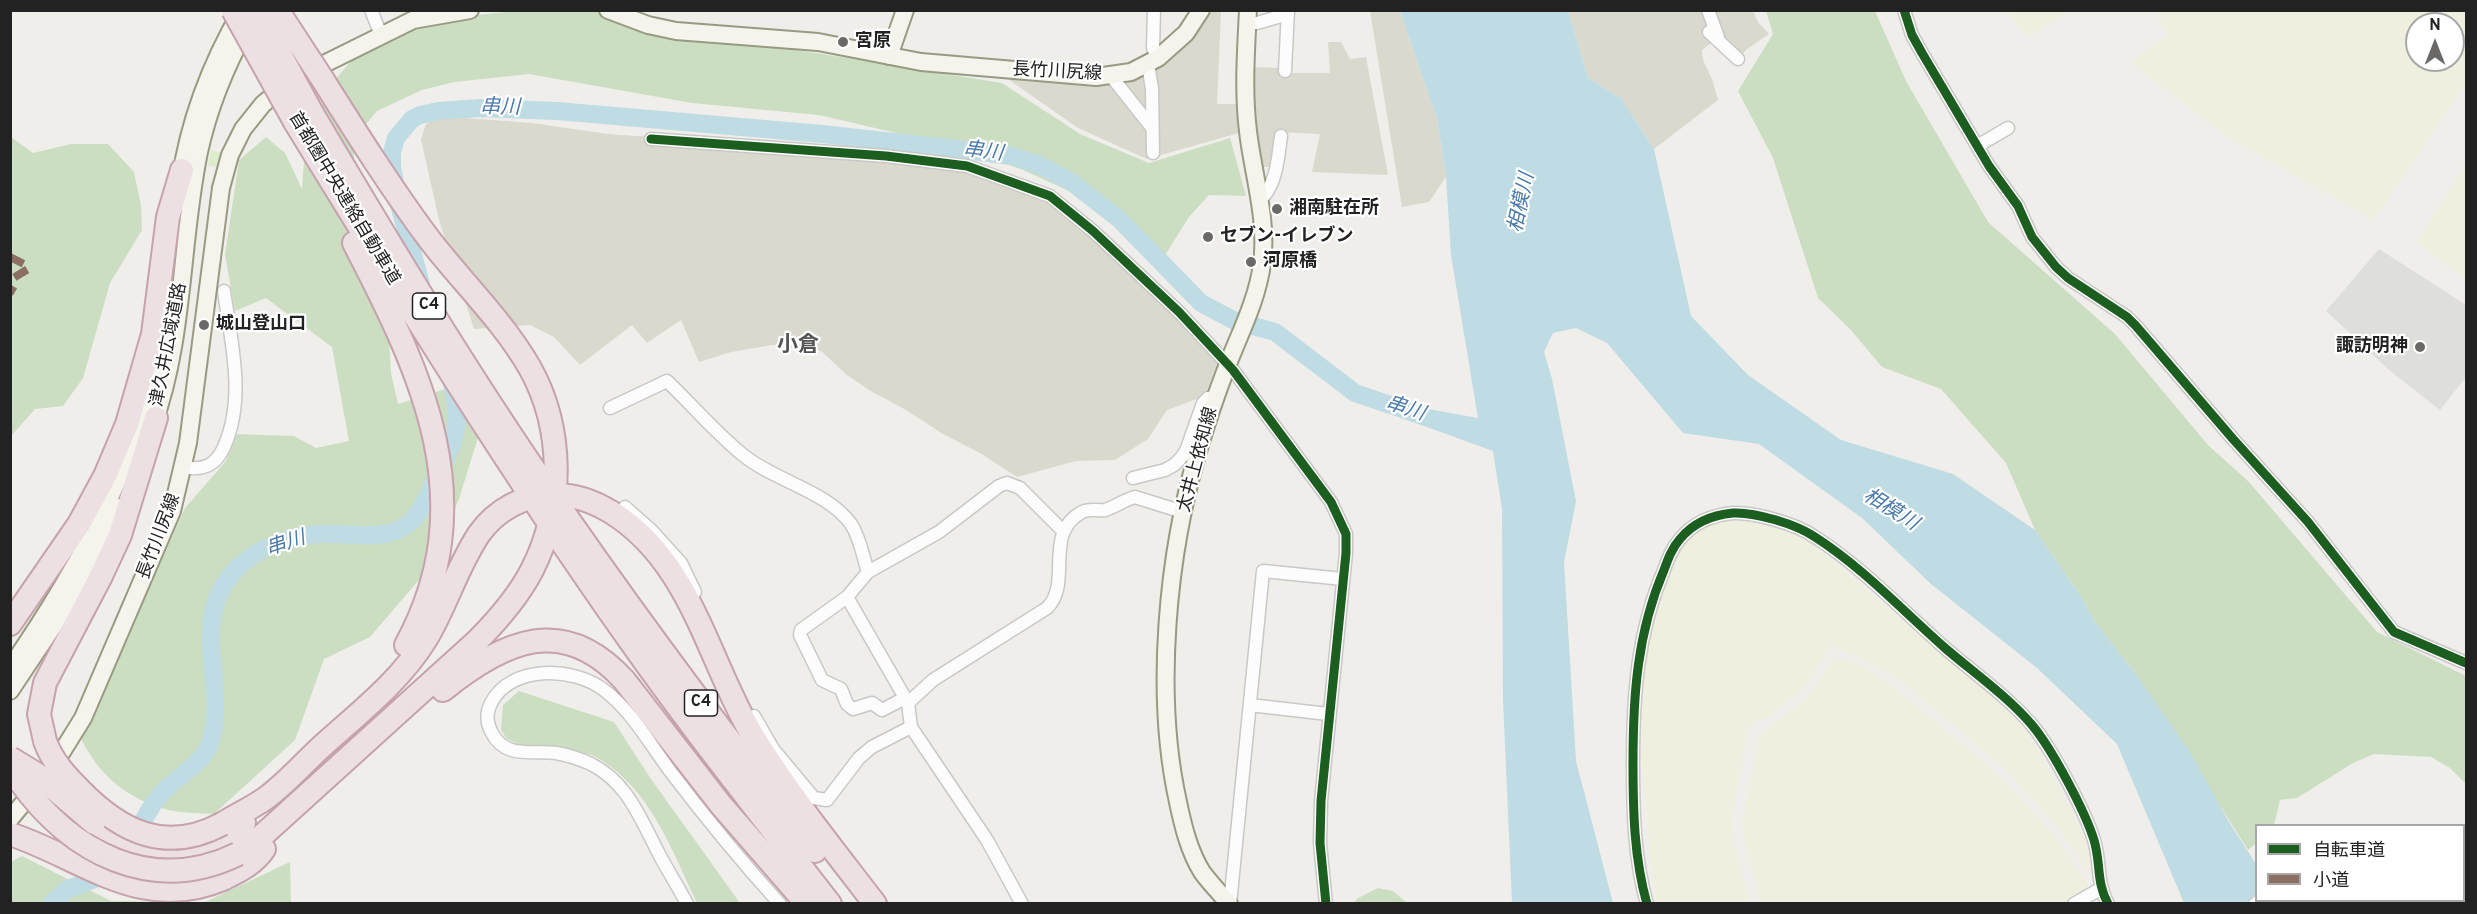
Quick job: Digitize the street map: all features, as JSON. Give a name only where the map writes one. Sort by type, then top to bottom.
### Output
[{"type":"highway","name":"首都圏中央連絡自動車道","points":[[233,10],[295,122],[437,352],[545,500]]},
{"type":"highway","name":"首都圏中央連絡自動車道","points":[[257,10],[312,113],[545,500]]},
{"type":"highway","points":[[10,758],[38,775],[101,828],[132,845],[152,851],[180,852],[205,846],[253,844],[490,628],[518,593],[539,555],[552,512],[556,469],[554,441],[548,413],[533,375],[512,340],[414,218],[278,10]]},
{"type":"highway","points":[[295,122],[392,323],[422,392],[435,438],[443,502],[441,546],[433,580],[418,622],[393,665],[352,719]]},
{"type":"highway","points":[[10,624],[79,524],[105,476],[127,424],[153,334],[168,217],[182,170]]},
{"type":"highway","points":[[156,418],[120,535],[45,683],[39,714],[45,741],[56,763],[96,805],[128,828],[151,837],[183,838],[199,835],[233,845]]},
{"type":"highway","points":[[19,780],[60,825],[93,848],[124,864],[160,872],[185,872],[216,864],[233,845],[267,797],[352,719],[413,658],[438,617],[468,552],[487,524],[506,508],[525,499],[547,495],[573,496],[606,509],[633,527],[655,549],[678,581],[761,750],[797,802],[875,903]]},
{"type":"highway","name":"C4","points":[[545,500],[630,640],[830,903]]},
{"type":"highway","name":"C4","points":[[545,500],[645,628],[743,760],[857,903]]},
{"type":"highway","points":[[376,732],[434,697],[477,665],[512,646],[544,640],[561,641],[580,647],[607,663],[624,680],[726,812],[807,903]]},
{"type":"highway","points":[[10,834],[35,843],[106,879],[148,891],[173,892],[219,881],[233,845]]},
{"type":"main road","name":"津久井広域道路","points":[[10,668],[44,619],[89,540],[114,489],[139,425],[150,392],[164,327],[182,170],[193,124],[207,80],[242,10]]},
{"type":"main road","name":"津久井広域道路","points":[[10,691],[56,623],[96,555],[131,484],[156,418],[176,332],[192,194],[205,129],[228,63],[257,10]]},
{"type":"main road","points":[[381,35],[422,16],[470,10]]},
{"type":"main road","name":"長竹川尻線","points":[[608,10],[669,30],[818,42],[921,62],[1079,77],[1111,76],[1131,72],[1153,61],[1186,33],[1201,10]]},
{"type":"main road","points":[[889,56],[905,10]]},
{"type":"main road","name":"太井上依知線","points":[[1230,903],[1202,871],[1191,849],[1174,785],[1168,741],[1168,621],[1183,512],[1198,450],[1251,306],[1262,266],[1264,248],[1260,200],[1248,133],[1245,101],[1247,16]]},
{"type":"main road","name":"長竹川尻線","points":[[10,819],[50,771],[89,707],[168,524],[184,466],[225,168],[239,137],[255,113],[285,86],[381,35]]},
{"type":"street","points":[[371,10],[381,35]]},
{"type":"street","points":[[1153,153],[1154,10]]},
{"type":"street","points":[[1708,10],[1720,41]]},
{"type":"street","points":[[1904,10],[1912,35],[1922,53],[1979,145],[1989,166],[2018,206],[2032,237],[2056,267],[2127,317],[2136,326],[2232,439],[2331,549],[2394,632],[2466,663]]},
{"type":"street","points":[[1247,16],[1257,23],[1288,12],[1285,71]]},
{"type":"street","points":[[1709,32],[1738,59]]},
{"type":"street","points":[[1111,76],[1153,129]]},
{"type":"street","points":[[1979,145],[2008,128]]},
{"type":"street","points":[[1260,200],[1265,196],[1274,176],[1281,136]]},
{"type":"street","points":[[651,139],[967,166],[1050,196],[1093,231],[1229,363],[1331,502],[1346,534],[1321,801],[1320,843],[1326,903]]},
{"type":"street","points":[[184,466],[196,470],[212,465],[221,453],[231,431],[237,393],[224,291]]},
{"type":"street","points":[[610,408],[667,381],[742,454],[776,476],[828,502],[843,514],[852,526],[868,572]]},
{"type":"street","points":[[1133,478],[1174,465],[1186,451],[1203,404],[1208,398],[1216,397]]},
{"type":"street","points":[[1063,531],[1020,488],[1007,483],[999,486],[939,532],[868,572],[847,597],[801,630],[800,635],[822,680],[841,689],[847,704],[852,709],[872,703],[882,710],[907,701],[933,680],[1047,608],[1054,601],[1057,593],[1063,531],[1077,515],[1085,510],[1105,510],[1135,497],[1183,512]]},
{"type":"street","points":[[625,507],[651,530],[681,562],[749,707],[773,749],[814,798],[827,800],[859,758],[872,747],[911,727]]},
{"type":"street","points":[[1647,903],[1635,826],[1633,791],[1634,692],[1644,628],[1659,580],[1678,541],[1703,521],[1735,513],[1754,515],[1790,525],[1814,536],[1856,569],[2032,724],[2043,739],[2087,824],[2096,849],[2100,889],[2108,903]]},
{"type":"street","points":[[1230,903],[1263,572],[1343,579]]},
{"type":"street","points":[[847,597],[907,701],[911,727],[987,840],[1022,903]]},
{"type":"street","points":[[687,903],[660,856],[636,806],[610,777],[577,758],[556,753],[512,752],[494,739],[487,721],[488,710],[501,690],[519,679],[546,673],[567,674],[582,678],[602,688],[624,709],[711,823],[780,903]]},
{"type":"street","points":[[1250,705],[1328,714]]},
{"type":"street","points":[[2074,903],[2100,889]]},
{"type":"shaded area","points":[[1208,11],[1221,11],[1217,104],[1237,104],[1239,133],[1147,159],[1078,128],[1005,77],[1133,76]]},
{"type":"shaded area","points":[[1370,11],[1400,11],[1437,119],[1446,177],[1429,202],[1402,207]]},
{"type":"shaded area","points":[[1568,11],[1703,11],[1710,28],[1707,33],[1711,43],[1702,50],[1703,60],[1718,100],[1654,149],[1621,98],[1588,78]]},
{"type":"shaded area","points":[[1712,11],[1753,11],[1758,22],[1769,34],[1747,49],[1740,57],[1727,42]]},
{"type":"shaded area","points":[[1328,42],[1341,42],[1350,59],[1366,57],[1388,175],[1312,172],[1320,134],[1278,132],[1273,167],[1260,167],[1253,123],[1252,67],[1283,68],[1283,73],[1330,73]]},
{"type":"shaded area","points":[[451,117],[532,123],[608,134],[941,157],[1057,199],[1222,350],[1205,396],[1167,410],[1148,439],[1115,460],[1076,461],[1017,477],[980,453],[869,390],[847,375],[821,351],[772,345],[731,352],[699,362],[681,320],[647,343],[632,325],[580,365],[554,337],[530,325],[474,329],[439,220],[421,139],[426,124],[433,120]]},
{"type":"shaded area","points":[[2379,249],[2466,305],[2466,377],[2440,410],[2389,370],[2326,311]]},
{"type":"green space","points":[[515,11],[594,11],[658,32],[791,49],[1002,83],[1080,134],[1149,163],[1230,138],[1246,196],[1209,195],[1189,217],[1162,260],[1080,196],[1023,170],[961,148],[819,115],[692,103],[529,74],[454,82],[422,90],[377,111],[354,138],[354,231],[386,285],[391,373],[398,404],[464,383],[483,421],[459,499],[429,568],[370,637],[324,659],[295,740],[214,814],[168,810],[140,799],[106,775],[81,739],[185,508],[226,461],[237,434],[294,436],[316,448],[349,441],[332,347],[266,298],[235,311],[225,255],[239,160],[266,137],[285,153],[302,189],[304,161],[327,89],[366,44],[430,20]]},
{"type":"green space","points":[[1766,11],[1875,11],[1906,81],[1988,222],[2115,334],[2208,445],[2249,482],[2377,632],[2466,676],[2466,784],[2450,768],[2431,757],[2374,754],[2353,763],[2297,798],[2280,800],[2274,824],[2255,824],[2255,844],[2248,850],[2138,677],[2095,622],[2080,595],[2035,530],[2006,463],[1941,389],[1882,367],[1850,329],[1818,298],[1773,158],[1738,91],[1773,34]]},
{"type":"green space","points":[[2007,11],[2070,11],[2027,37]]},
{"type":"green space","points":[[2156,11],[2466,11],[2466,84],[2374,220],[2229,138],[2130,62],[2168,36]]},
{"type":"green space","points":[[11,137],[33,153],[71,144],[108,144],[134,172],[141,205],[142,230],[110,283],[83,378],[63,406],[35,409],[11,436]]},
{"type":"green space","points":[[211,150],[223,154],[218,167],[208,166]]},
{"type":"green space","points":[[2466,163],[2466,280],[2417,243]]},
{"type":"green space","points":[[1732,517],[1757,521],[1792,532],[1817,547],[2007,710],[2025,729],[2059,787],[2084,836],[2095,881],[2056,826],[2005,769],[1900,680],[1830,645],[1814,674],[1800,691],[1767,718],[1756,720],[1748,729],[1732,816],[1732,832],[1750,903],[1655,904],[1638,723],[1645,649],[1664,582],[1681,548],[1695,533],[1711,523]]},
{"type":"green space","points":[[1835,658],[1843,658],[1887,681],[2000,776],[2057,838],[2089,885],[2087,891],[2066,903],[1760,903],[1742,826],[1760,735],[1804,701]]},
{"type":"green space","points":[[519,691],[614,722],[651,779],[740,903],[697,903],[657,822],[631,785],[615,770],[590,755],[518,744],[507,739],[501,730],[503,705]]},
{"type":"green space","points":[[22,856],[111,901],[205,902],[290,862],[291,903],[11,903],[11,862]]},
{"type":"green space","points":[[1378,888],[1393,891],[1407,903],[1354,903],[1358,898]]},
{"type":"water","name":"相模川","points":[[1400,11],[1568,11],[1588,78],[1621,98],[1654,149],[1691,316],[1748,375],[1841,440],[1953,474],[2035,530],[2080,595],[2095,622],[2138,677],[2190,752],[2229,822],[2255,862],[2255,902],[2282,903],[2184,903],[2117,744],[2037,668],[1931,584],[1862,518],[1759,444],[1683,433],[1607,343],[1576,328],[1553,333],[1544,352],[1552,379],[1576,501],[1564,562],[1576,761],[1613,903],[1512,903],[1503,700],[1502,509],[1493,451],[1402,418],[1406,405],[1478,418],[1451,255],[1446,177],[1437,119]]},
{"type":"waterway","name":"串川","points":[[421,284],[398,201],[392,152],[396,138],[412,119],[438,111],[480,108],[557,111],[822,134],[1012,156],[1037,164],[1070,181],[1119,219],[1201,303],[1235,321],[1275,332],[1355,393],[1426,417]]},
{"type":"waterway","name":"串川","points":[[132,841],[160,795],[201,758],[210,743],[215,720],[211,626],[215,604],[226,582],[244,562],[279,542],[319,534],[377,535],[399,530],[408,524],[424,503],[449,451],[456,430],[456,409],[451,379]]},
{"type":"waterway","name":"串川","points":[[51,904],[66,890],[97,878],[109,869]]},
{"type":"marked path","points":[[10,257],[24,264],[28,269],[10,280]]},
{"type":"marked path","points":[[10,289],[15,292]]},
{"type":"cycle path","points":[[1904,10],[1912,35],[1922,53],[1989,166],[2018,206],[2032,237],[2056,267],[2068,278],[2127,317],[2136,326],[2308,522],[2394,632],[2466,663]]},
{"type":"cycle path","points":[[651,139],[886,156],[967,166],[1050,196],[1093,231],[1179,312],[1233,370],[1331,502],[1346,534],[1321,801],[1320,843],[1326,904]]},
{"type":"cycle path","points":[[1647,904],[1637,852],[1633,798],[1634,713],[1642,641],[1655,594],[1677,542],[1691,528],[1704,521],[1733,513],[1752,514],[1787,523],[1807,532],[1832,549],[1866,576],[2022,714],[2049,749],[2083,813],[2094,840],[2100,880],[2108,904]]},
{"type":"place","name":"宮原","points":[[843,42]]},
{"type":"place","name":"湘南駐在所","points":[[1277,209]]},
{"type":"place","name":"セブン-イレブン","points":[[1208,237]]},
{"type":"place","name":"河原橋","points":[[1251,262]]},
{"type":"place","name":"城山登山口","points":[[204,325]]},
{"type":"place","name":"諏訪明神","points":[[2420,347]]},
{"type":"district","name":"小倉","points":[[798,347]]}]
